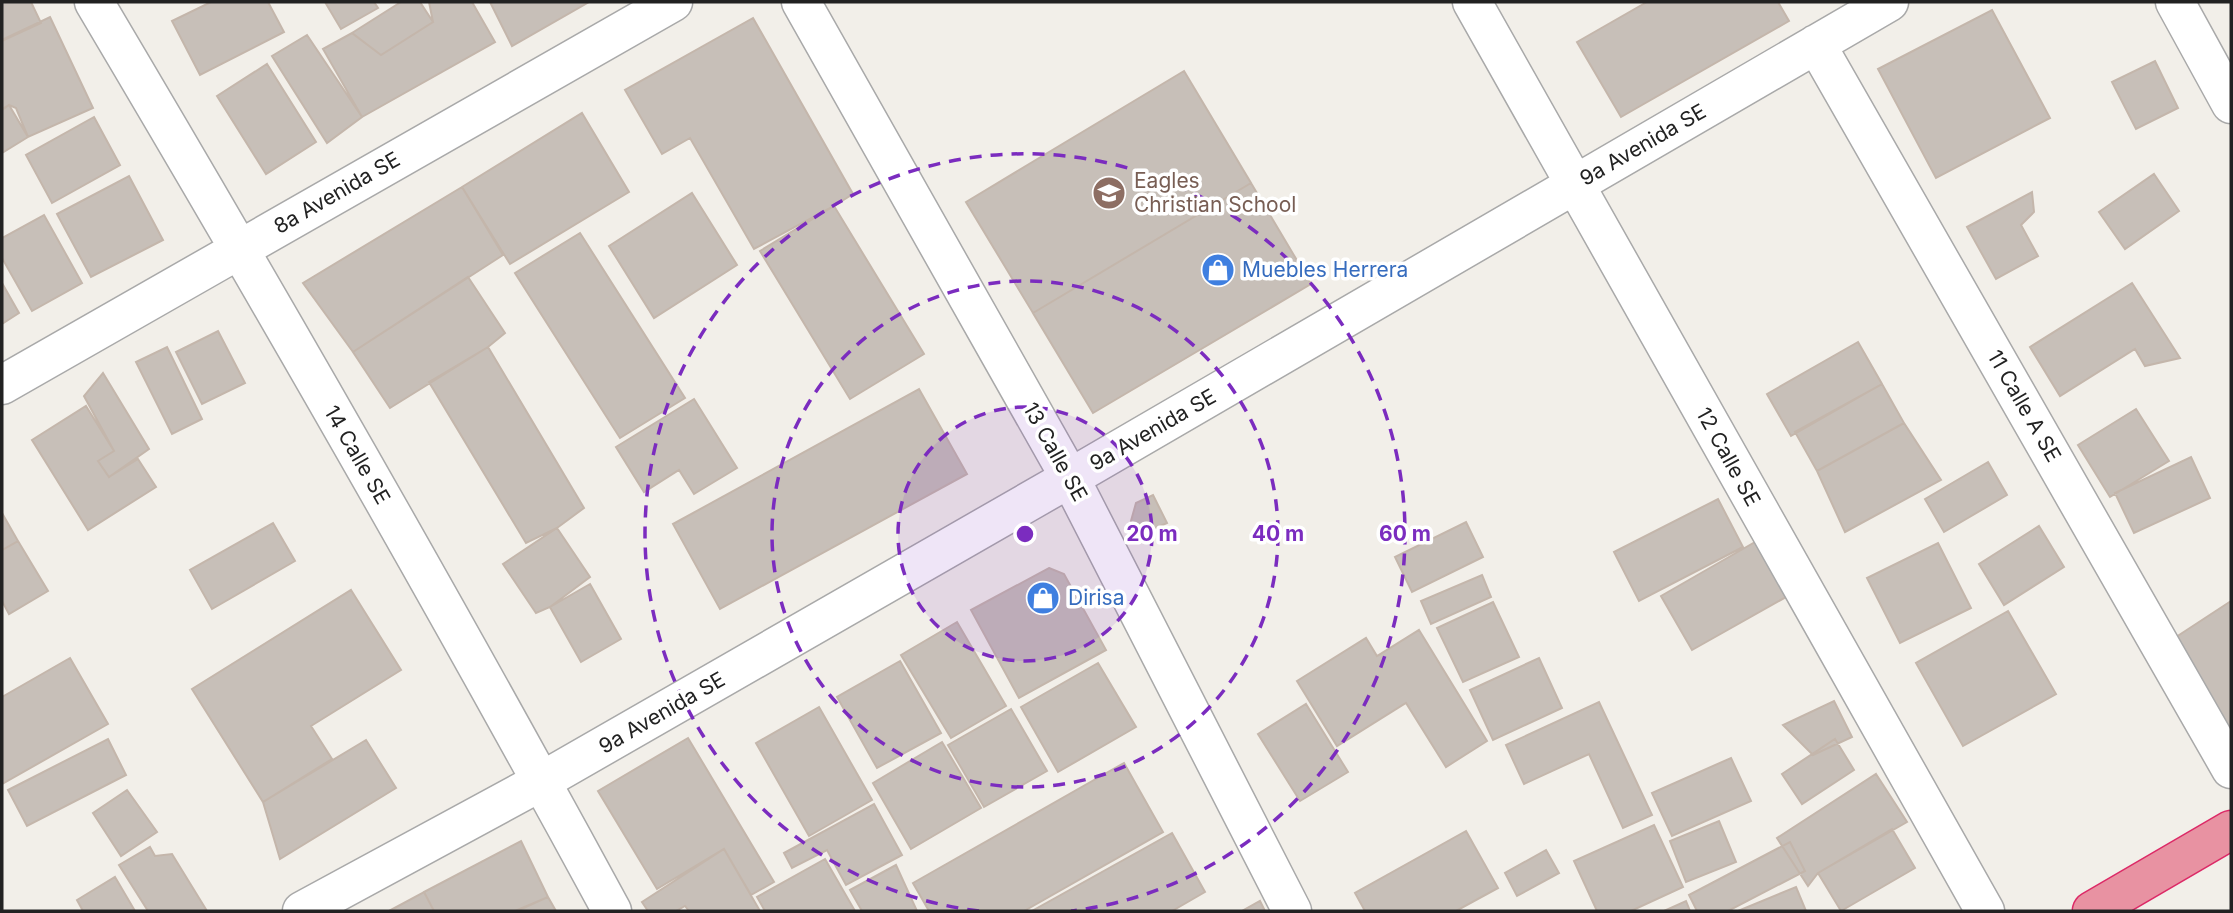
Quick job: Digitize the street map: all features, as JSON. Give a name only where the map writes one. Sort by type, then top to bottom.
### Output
[{"type":"highway","points":[[2092,911],[2231,830]]},
{"type":"street","name":"14 Calle SE","points":[[94,2],[240,248],[612,911]]},
{"type":"street","name":"8a Avenida SE","points":[[2,385],[673,2]]},
{"type":"street","name":"13 Calle SE","points":[[801,2],[1070,478],[1292,911]]},
{"type":"street","name":"12 Calle SE","points":[[1472,2],[1985,911]]},
{"type":"street","name":"9a Avenida SE","points":[[302,911],[542,782],[1889,2]]},
{"type":"street","points":[[2175,2],[2231,104]]},
{"type":"street","name":"11 Calle A SE","points":[[1816,44],[2231,769]]},
{"type":"building","points":[[2,2],[31,2],[41,23],[2,41]]},
{"type":"building","points":[[211,2],[268,2],[284,32],[200,75],[172,21]]},
{"type":"building","points":[[325,2],[374,2],[378,8],[341,29]]},
{"type":"building","points":[[401,2],[420,2],[433,22],[381,55],[352,33]]},
{"type":"building","points":[[429,2],[472,2],[495,42],[362,117],[323,49],[352,33],[381,55],[433,22]]},
{"type":"building","points":[[490,2],[589,2],[512,46]]},
{"type":"building","points":[[1647,2],[1778,2],[1789,21],[1621,117],[1577,42]]},
{"type":"building","points":[[1992,10],[2050,118],[1936,178],[1878,69]]},
{"type":"building","points":[[50,17],[93,108],[28,137],[16,108],[9,105],[2,110],[2,40]]},
{"type":"building","points":[[753,18],[853,194],[754,249],[690,138],[662,154],[625,90]]},
{"type":"building","points":[[307,35],[362,117],[327,143],[272,56]]},
{"type":"building","points":[[2155,61],[2178,108],[2136,129],[2112,82]]},
{"type":"building","points":[[267,64],[316,142],[266,174],[217,96]]},
{"type":"building","name":"Eagles Christian School","points":[[1184,71],[1251,183],[1033,313],[966,202]]},
{"type":"building","points":[[9,105],[28,137],[2,153],[2,109]]},
{"type":"building","points":[[582,113],[629,192],[510,264],[462,187]]},
{"type":"building","points":[[94,117],[120,165],[52,203],[26,155]]},
{"type":"building","points":[[2154,174],[2179,211],[2125,249],[2099,212]]},
{"type":"building","points":[[129,176],[163,240],[91,277],[57,214]]},
{"type":"building","points":[[1251,183],[1311,284],[1093,413],[1033,313]]},
{"type":"building","points":[[462,187],[503,255],[353,352],[303,283]]},
{"type":"building","points":[[2032,192],[2034,212],[2021,225],[2038,256],[1996,279],[1967,227]]},
{"type":"building","points":[[692,193],[737,265],[654,318],[609,246]]},
{"type":"building","points":[[834,206],[924,354],[850,399],[760,251]]},
{"type":"building","points":[[44,215],[82,283],[32,311],[2,258],[2,238]]},
{"type":"building","points":[[580,233],[685,398],[620,438],[515,273]]},
{"type":"building","points":[[468,277],[505,333],[488,347],[390,408],[353,352]]},
{"type":"building","points":[[2,283],[19,313],[2,324]]},
{"type":"building","points":[[2132,283],[2180,358],[2145,366],[2135,349],[2060,396],[2030,347]]},
{"type":"building","points":[[218,331],[245,383],[202,404],[176,352]]},
{"type":"building","points":[[1858,342],[1882,384],[1791,436],[1767,394]]},
{"type":"building","points":[[167,347],[202,419],[172,434],[136,362]]},
{"type":"building","points":[[488,347],[584,508],[557,528],[526,543],[429,382]]},
{"type":"building","points":[[103,373],[149,449],[109,477],[98,461],[114,451],[84,396]]},
{"type":"building","points":[[1882,384],[1904,423],[1817,471],[1795,432]]},
{"type":"building","points":[[919,389],[967,474],[720,609],[673,524]]},
{"type":"building","points":[[694,399],[737,468],[694,494],[679,470],[644,492],[616,447]]},
{"type":"building","points":[[86,406],[114,451],[98,461],[109,477],[138,459],[156,487],[88,530],[32,440]]},
{"type":"building","points":[[2136,409],[2169,461],[2110,497],[2078,445]]},
{"type":"building","points":[[1904,423],[1941,480],[1845,532],[1817,471]]},
{"type":"building","points":[[2191,457],[2210,498],[2134,533],[2115,493]]},
{"type":"building","points":[[1988,462],[2007,495],[1944,532],[1925,499]]},
{"type":"building","points":[[1153,495],[1167,523],[1138,536],[1131,521],[1136,503]]},
{"type":"building","points":[[1718,499],[1743,547],[1639,601],[1614,552]]},
{"type":"building","points":[[2,513],[18,541],[2,550]]},
{"type":"building","points":[[1466,522],[1483,557],[1412,592],[1395,557]]},
{"type":"building","points":[[273,523],[295,561],[212,609],[190,570]]},
{"type":"building","points":[[2039,526],[2064,567],[2004,605],[1979,564]]},
{"type":"building","points":[[557,528],[590,577],[550,607],[536,613],[503,564]]},
{"type":"building","points":[[18,541],[48,591],[9,614],[2,601],[2,550]]},
{"type":"building","points":[[1755,542],[1786,597],[1692,650],[1661,596]]},
{"type":"building","points":[[1938,543],[1971,608],[1900,643],[1867,578]]},
{"type":"building","points":[[1049,568],[1064,574],[1106,650],[1019,698],[971,610]]},
{"type":"building","points":[[1482,575],[1491,597],[1431,624],[1421,601]]},
{"type":"building","points":[[590,584],[621,639],[581,662],[550,607]]},
{"type":"building","points":[[351,590],[401,670],[311,726],[332,759],[263,802],[192,689]]},
{"type":"building","points":[[2231,601],[2231,736],[2170,641]]},
{"type":"building","points":[[1493,602],[1519,657],[1463,682],[1437,628]]},
{"type":"building","points":[[2008,611],[2056,694],[1963,746],[1916,663]]},
{"type":"building","points":[[957,622],[1006,706],[951,738],[901,655]]},
{"type":"building","points":[[1419,630],[1487,741],[1446,767],[1406,703],[1337,746],[1297,681],[1366,638],[1377,656]]},
{"type":"building","points":[[70,658],[108,724],[2,784],[2,697]]},
{"type":"building","points":[[1539,658],[1562,708],[1493,740],[1470,690]]},
{"type":"building","points":[[900,661],[941,733],[877,768],[837,697]]},
{"type":"building","points":[[1098,663],[1136,727],[1058,772],[1021,707]]},
{"type":"building","points":[[1834,701],[1852,737],[1813,755],[1783,725]]},
{"type":"building","points":[[1599,702],[1652,815],[1623,828],[1589,754],[1524,784],[1506,745]]},
{"type":"building","points":[[1306,704],[1348,772],[1300,801],[1258,734]]},
{"type":"building","points":[[819,707],[872,800],[809,836],[756,743]]},
{"type":"building","points":[[1011,709],[1047,771],[984,807],[948,745]]},
{"type":"building","points":[[688,738],[774,882],[751,895],[724,849],[657,889],[598,791]]},
{"type":"building","points":[[108,739],[126,775],[27,826],[8,790]]},
{"type":"building","points":[[1835,739],[1854,770],[1802,804],[1782,774]]},
{"type":"building","points":[[366,740],[396,788],[280,859],[263,802]]},
{"type":"building","points":[[942,742],[981,808],[911,849],[873,783]]},
{"type":"building","points":[[1731,758],[1751,801],[1672,836],[1652,793]]},
{"type":"building","points":[[1124,763],[1163,832],[1024,911],[929,911],[913,883]]},
{"type":"building","points":[[1876,774],[1907,822],[1818,873],[1808,886],[1777,838]]},
{"type":"building","points":[[127,790],[157,832],[121,856],[93,813]]},
{"type":"building","points":[[874,804],[902,855],[846,885],[827,850],[792,868],[784,853]]},
{"type":"building","points":[[1719,821],[1736,862],[1686,882],[1670,841]]},
{"type":"building","points":[[1654,825],[1683,887],[1631,911],[1597,911],[1574,861]]},
{"type":"building","points":[[1892,829],[1915,868],[1841,911],[1818,873]]},
{"type":"building","points":[[1466,831],[1498,888],[1456,911],[1365,911],[1355,893]]},
{"type":"building","points":[[1172,833],[1205,892],[1172,911],[1032,911]]},
{"type":"building","points":[[521,841],[548,897],[517,911],[434,911],[424,892]]},
{"type":"building","points":[[1790,842],[1805,871],[1728,911],[1697,911],[1689,895]]},
{"type":"building","points":[[150,847],[155,856],[172,854],[207,911],[148,911],[119,865]]},
{"type":"building","points":[[724,849],[760,911],[689,911],[685,906],[676,911],[648,911],[642,902]]},
{"type":"building","points":[[1546,850],[1559,873],[1517,896],[1505,873]]},
{"type":"building","points":[[825,859],[855,911],[765,911],[757,897]]},
{"type":"building","points":[[896,865],[917,911],[862,911],[850,890]]},
{"type":"building","points":[[115,877],[135,911],[83,911],[77,900]]},
{"type":"building","points":[[1796,887],[1806,911],[1738,911]]},
{"type":"building","points":[[424,892],[434,911],[389,911]]},
{"type":"building","points":[[548,897],[556,911],[515,911]]},
{"type":"building","points":[[1260,901],[1265,911],[1242,911]]},
{"type":"building","points":[[1686,901],[1690,911],[1664,911]]},
{"type":"place","name":"Eagles Christian School","points":[[1109,193]]},
{"type":"place","name":"Muebles Herrera","points":[[1218,270]]},
{"type":"place","name":"Dirisa","points":[[1043,598]]}]
